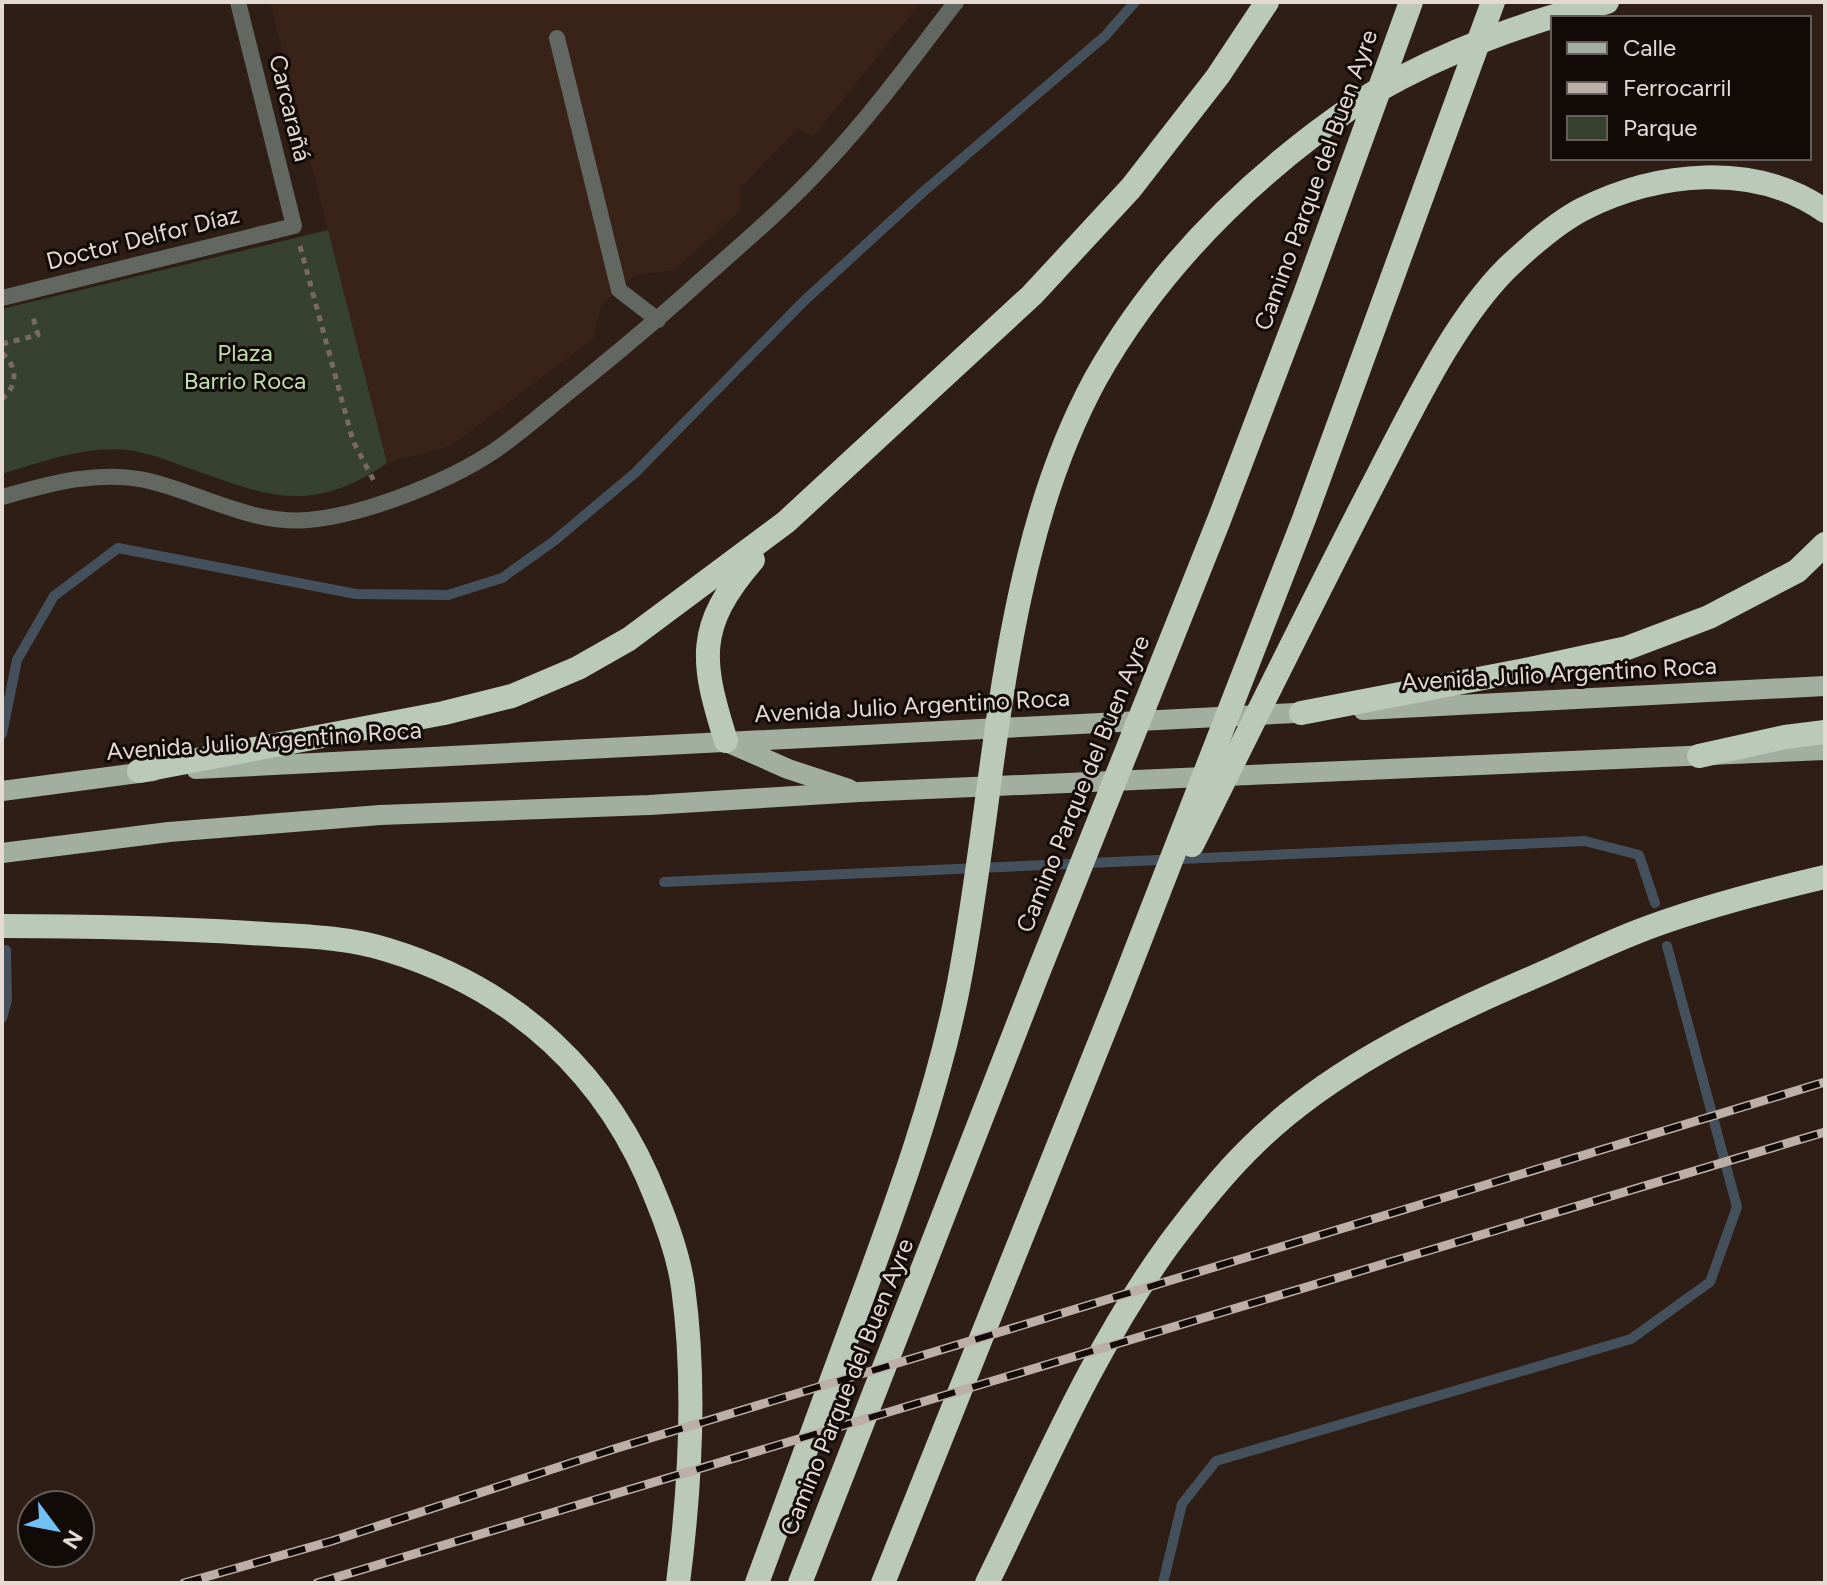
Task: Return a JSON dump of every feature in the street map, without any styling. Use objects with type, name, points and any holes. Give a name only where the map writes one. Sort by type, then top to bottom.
[{"type":"highway","points":[[139,771],[444,713],[512,696],[578,668],[629,639],[786,522],[1032,295],[1131,188],[1218,76],[1267,2]]},
{"type":"highway","name":"Camino Parque del Buen Ayre","points":[[800,1583],[1219,520],[1411,2]]},
{"type":"highway","points":[[883,1583],[1122,987],[1304,519],[1493,2]]},
{"type":"highway","points":[[1556,16],[1607,2]]},
{"type":"highway","points":[[757,1583],[886,1231],[925,1112],[957,994],[1012,632],[1029,556],[1044,503],[1095,380],[1132,320],[1185,253],[1231,204],[1275,165],[1374,92],[1465,49],[1551,18]]},
{"type":"highway","points":[[1122,987],[1419,397],[1467,317],[1505,270],[1539,239],[1582,210],[1626,192],[1671,180],[1710,176],[1747,179],[1789,192],[1825,211]]},
{"type":"highway","points":[[726,741],[706,665],[710,628],[734,583],[786,522]]},
{"type":"highway","points":[[1301,713],[1627,648],[1709,617],[1797,571],[1825,544]]},
{"type":"highway","points":[[1699,756],[1785,737],[1825,732]]},
{"type":"highway","points":[[987,1583],[1088,1378],[1138,1291],[1179,1232],[1248,1150],[1317,1093],[1429,1024],[1636,932],[1766,891],[1825,877]]},
{"type":"highway","points":[[2,926],[159,928],[314,937],[386,949],[454,974],[521,1014],[573,1061],[612,1109],[644,1165],[666,1221],[683,1285],[689,1370],[689,1456],[678,1583]]},
{"type":"main road","name":"Avenida Julio Argentino Roca","points":[[2,791],[139,771],[1825,686]]},
{"type":"main road","points":[[726,741],[788,769],[859,792]]},
{"type":"main road","points":[[2,853],[169,832],[380,815],[1825,750]]},
{"type":"street","name":"Carcarañá","points":[[238,2],[294,226]]},
{"type":"street","points":[[2,497],[79,478],[114,477],[144,480],[258,516],[284,520],[341,515],[385,502],[461,470],[502,446],[658,320],[781,209],[871,113],[956,2]]},
{"type":"street","points":[[557,38],[619,290],[658,320]]},
{"type":"street","name":"Doctor Delfor Díaz","points":[[2,298],[294,226]]},
{"type":"path","points":[[294,226],[353,441],[385,502]]},
{"type":"path","points":[[2,344],[38,335],[27,292]]},
{"type":"path","points":[[2,353],[10,360],[15,377],[9,393],[2,399]]},
{"type":"shaded area","points":[[270,2],[921,2],[814,136],[798,129],[740,188],[740,211],[675,270],[635,275],[601,306],[593,339],[451,446],[387,463]]},
{"type":"green space","name":"Plaza Barrio Roca","points":[[328,230],[387,463],[360,480],[335,490],[288,496],[240,486],[157,457],[127,450],[95,450],[2,474],[2,309]]},
{"type":"waterway","points":[[2,734],[17,660],[54,596],[118,548],[356,594],[448,595],[502,578],[554,541],[635,473],[804,301],[923,192],[1105,36],[1135,2]]},
{"type":"waterway","points":[[664,882],[1585,841],[1639,855],[1655,903]]},
{"type":"waterway","points":[[1163,1583],[1182,1504],[1216,1461],[1631,1339],[1710,1282],[1737,1207],[1667,946]]},
{"type":"waterway","points":[[2,1018],[7,1000],[6,950]]},
{"type":"railway","points":[[184,1583],[332,1541],[614,1449],[1825,1082]]},
{"type":"railway","points":[[317,1583],[1825,1132]]}]
